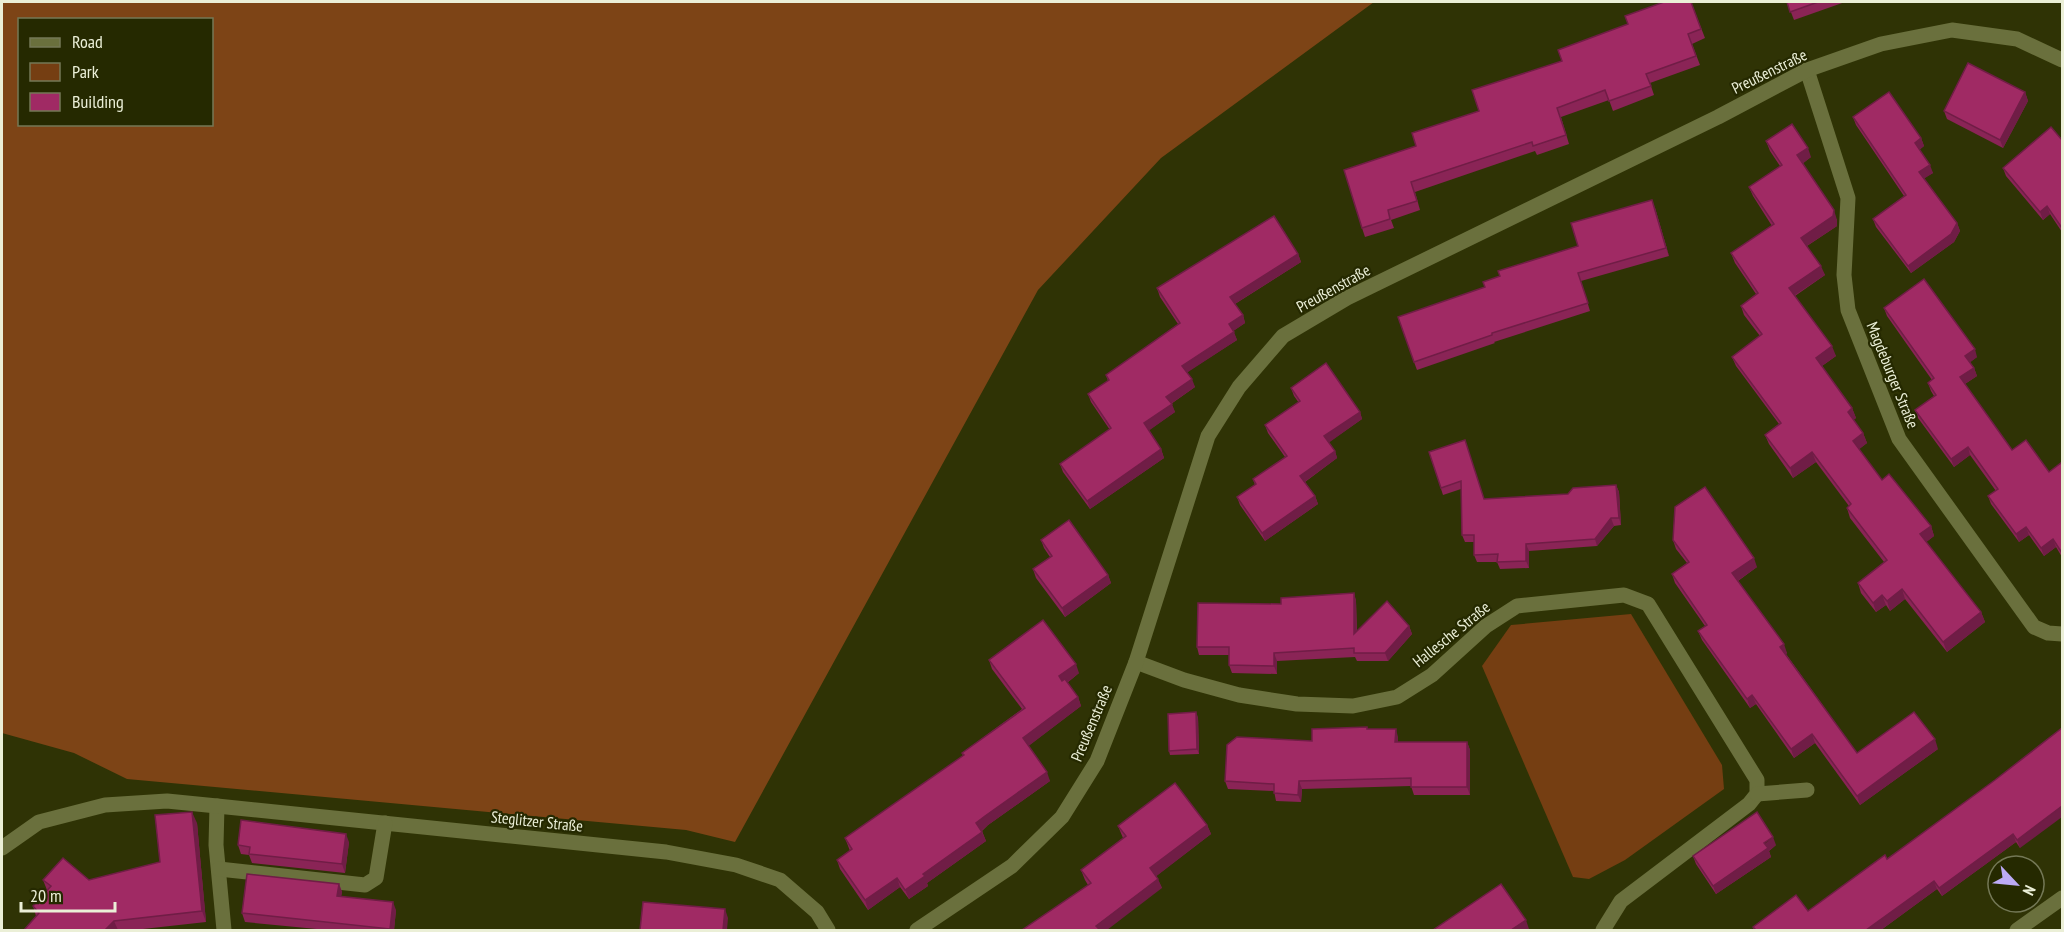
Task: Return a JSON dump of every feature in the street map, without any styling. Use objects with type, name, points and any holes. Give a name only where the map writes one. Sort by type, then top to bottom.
[{"type":"street","name":"Preußenstraße","points":[[917,930],[1012,866],[1062,817],[1097,761],[1136,662],[1208,436],[1239,387],[1283,336],[1347,298],[1718,117],[1807,70],[1881,44],[1952,30],[2017,39],[2062,60]]},
{"type":"street","name":"Magdeburger Straße","points":[[1807,70],[1848,198],[1844,275],[1848,310],[1899,439],[2034,627],[2048,633],[2062,634]]},
{"type":"street","name":"Hallesche Straße","points":[[1136,662],[1184,680],[1239,695],[1297,704],[1353,706],[1397,698],[1432,675],[1486,626],[1517,606],[1624,595],[1648,604],[1757,780],[1757,794]]},
{"type":"street","points":[[1603,930],[1621,901],[1749,804],[1757,794],[1807,790]]},
{"type":"street","name":"Steglitzer Straße","points":[[2,848],[39,822],[105,805],[167,801],[666,852],[736,865],[780,880],[817,912],[828,930]]},
{"type":"street","points":[[217,806],[216,845],[224,930]]},
{"type":"street","points":[[219,869],[365,885],[376,878],[385,823]]},
{"type":"street","points":[[2017,930],[2062,898]]},
{"type":"green space","points":[[1631,614],[1722,765],[1724,789],[1625,860],[1589,879],[1573,877],[1482,666],[1511,625]]},
{"type":"shaded area","points":[[2,2],[1374,2],[1161,158],[1038,290],[735,842],[686,830],[127,779],[74,753],[2,733]]},
{"type":"building","points":[[1664,2],[1691,2],[1701,29],[1688,34],[1696,56],[1646,74],[1651,86],[1609,101],[1605,90],[1557,108],[1566,135],[1533,146],[1532,142],[1411,182],[1417,201],[1388,210],[1390,219],[1362,228],[1344,170],[1416,146],[1412,133],[1479,111],[1472,90],[1562,61],[1558,50],[1628,24],[1625,16]]},
{"type":"building","points":[[1787,2],[1818,2],[1790,12]]},
{"type":"building","points":[[1968,63],[2025,92],[2000,140],[1944,111]]},
{"type":"building","points":[[1889,92],[1921,138],[1915,143],[1930,165],[1919,172],[1957,223],[1951,234],[1908,266],[1873,219],[1906,195],[1853,117]]},
{"type":"building","points":[[1792,124],[1808,148],[1797,155],[1834,210],[1833,216],[1801,238],[1821,266],[1789,288],[1832,346],[1816,358],[1852,408],[1848,412],[1863,433],[1853,441],[1882,480],[1889,474],[1931,526],[1920,534],[1981,612],[1943,642],[1902,589],[1887,601],[1882,595],[1873,603],[1858,583],[1887,560],[1847,508],[1851,504],[1812,452],[1790,468],[1765,435],[1781,423],[1732,357],[1762,334],[1741,306],[1758,293],[1731,253],[1774,224],[1749,187],[1782,165],[1766,141]]},
{"type":"building","points":[[2051,127],[2062,140],[2062,228],[2047,206],[2040,212],[2003,168]]},
{"type":"building","points":[[1652,200],[1666,248],[1578,273],[1588,303],[1492,333],[1492,335],[1414,362],[1398,317],[1485,287],[1483,282],[1500,276],[1498,271],[1578,246],[1571,223]]},
{"type":"building","points":[[1274,216],[1298,254],[1230,297],[1243,315],[1229,324],[1234,332],[1182,366],[1192,379],[1166,397],[1172,404],[1144,423],[1161,449],[1087,501],[1060,464],[1111,428],[1088,394],[1109,380],[1106,375],[1180,323],[1157,288]]},
{"type":"building","points":[[1924,279],[1975,349],[1965,356],[1974,368],[1960,377],[2012,450],[2026,440],[2049,472],[2061,463],[2062,553],[2053,539],[2041,548],[2026,527],[2016,534],[1988,496],[1998,489],[1968,447],[1951,459],[1915,410],[1936,395],[1928,383],[1934,378],[1884,308]]},
{"type":"building","points":[[1326,363],[1360,412],[1324,436],[1335,451],[1300,476],[1315,496],[1262,533],[1237,497],[1256,484],[1253,479],[1287,456],[1265,425],[1300,401],[1291,388]]},
{"type":"building","points":[[1465,440],[1484,499],[1568,494],[1573,488],[1616,485],[1619,518],[1611,518],[1595,539],[1526,544],[1526,561],[1497,562],[1498,554],[1474,555],[1474,535],[1462,535],[1461,481],[1441,488],[1429,452]]},
{"type":"building","points":[[1705,487],[1754,558],[1732,573],[1784,644],[1780,647],[1857,753],[1914,712],[1935,739],[1857,796],[1812,734],[1791,749],[1752,695],[1747,699],[1698,631],[1707,625],[1672,574],[1689,562],[1673,540],[1675,507]]},
{"type":"building","points":[[1069,520],[1108,575],[1062,608],[1033,569],[1052,556],[1041,540]]},
{"type":"building","points":[[1354,593],[1354,634],[1387,601],[1409,626],[1385,653],[1354,653],[1354,648],[1274,653],[1274,666],[1229,665],[1229,647],[1197,647],[1198,603],[1281,604],[1281,598]]},
{"type":"building","points":[[1043,620],[1076,664],[1059,676],[1062,681],[1065,679],[1078,697],[1023,738],[1047,772],[976,823],[982,832],[923,874],[925,876],[905,890],[897,878],[865,900],[837,860],[852,849],[845,838],[964,755],[962,753],[1025,708],[989,660]]},
{"type":"building","points":[[1196,712],[1197,749],[1169,751],[1168,714]]},
{"type":"building","points":[[1367,727],[1367,729],[1396,729],[1395,742],[1467,742],[1467,787],[1411,787],[1411,778],[1299,781],[1298,795],[1274,793],[1274,784],[1225,781],[1227,745],[1237,737],[1312,741],[1312,729]]},
{"type":"building","points":[[2062,728],[2062,806],[2017,840],[2013,834],[1939,888],[1934,881],[1866,930],[1756,930],[1753,927],[1796,895],[1808,911],[1885,855],[1887,859]]},
{"type":"building","points":[[1175,783],[1207,825],[1150,868],[1158,879],[1096,926],[1100,930],[1022,930],[1091,883],[1081,870],[1126,836],[1118,826]]},
{"type":"building","points":[[192,812],[202,911],[114,921],[105,930],[24,930],[39,913],[33,906],[51,886],[43,880],[63,858],[89,880],[160,862],[155,815]]},
{"type":"building","points":[[1757,812],[1773,837],[1764,843],[1768,848],[1713,886],[1693,856]]},
{"type":"building","points":[[241,820],[346,834],[342,864],[249,854],[250,847],[238,845]]},
{"type":"building","points":[[247,874],[339,884],[337,896],[393,902],[390,929],[242,913]]},
{"type":"building","points":[[1501,884],[1526,920],[1511,930],[1433,930]]},
{"type":"building","points":[[643,902],[725,909],[723,930],[640,930]]}]
